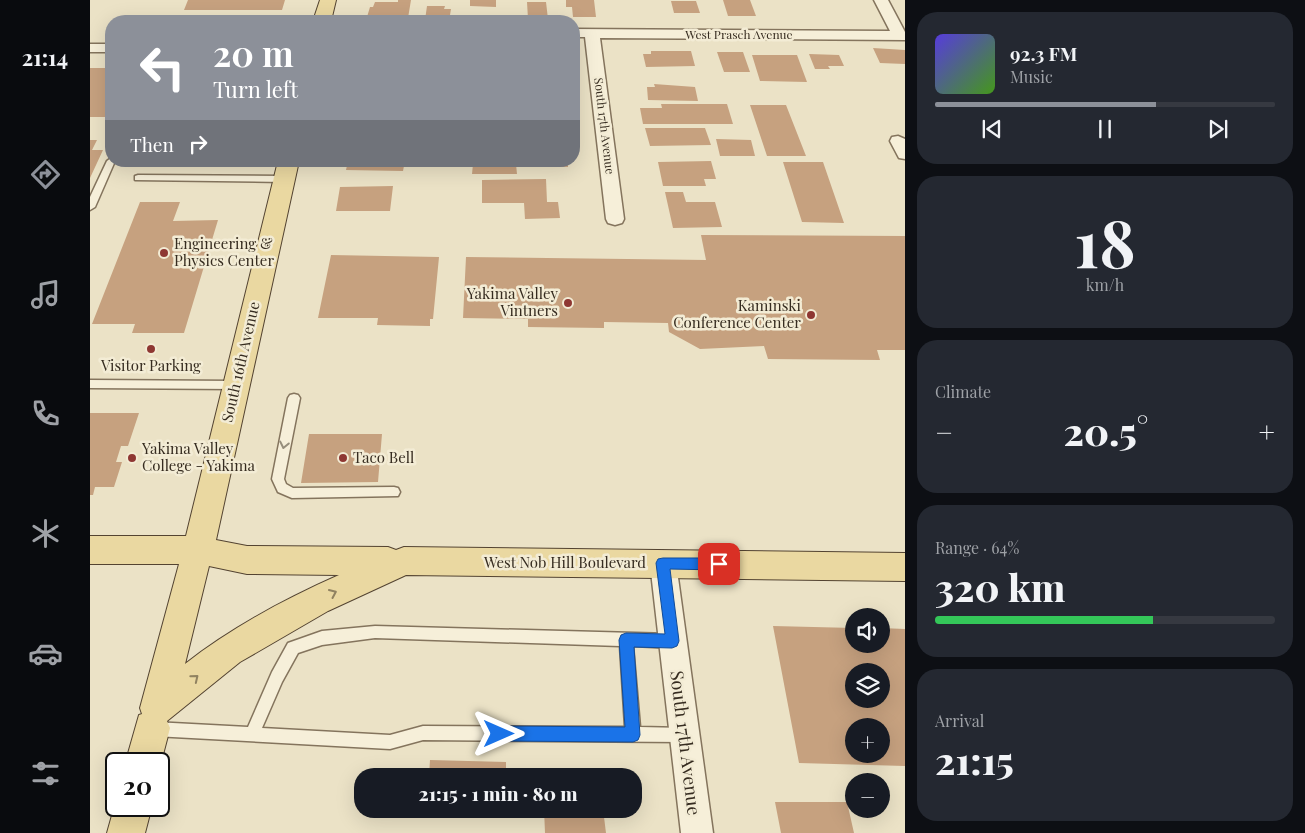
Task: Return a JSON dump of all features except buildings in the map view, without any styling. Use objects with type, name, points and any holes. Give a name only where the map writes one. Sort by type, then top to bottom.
[{"type":"main road","points":[[324,15],[328,0]]},
{"type":"main road","name":"South 16th Avenue","points":[[146,752],[198,550],[287,170]]},
{"type":"main road","name":"West Nob Hill Boulevard","points":[[90,550],[198,550],[247,560],[905,566]]},
{"type":"main road","points":[[155,718],[228,652],[317,600],[396,561]]},
{"type":"main road","points":[[126,833],[130,817]]},
{"type":"street","points":[[881,0],[902,36]]},
{"type":"street","name":"West Prasch Avenue","points":[[580,33],[902,36]]},
{"type":"street","name":"South 17th Avenue","points":[[592,33],[615,219]]},
{"type":"street","points":[[90,48],[105,48]]},
{"type":"street","name":"South 17th Avenue","points":[[663,563],[697,833]]},
{"type":"lane","points":[[90,207],[108,167]]},
{"type":"lane","points":[[138,178],[287,170]]},
{"type":"lane","points":[[90,384],[236,385]]},
{"type":"lane","points":[[294,398],[278,479],[282,488],[292,493],[394,492]]},
{"type":"lane","points":[[252,734],[277,678],[293,648],[322,638],[375,632],[672,641]]},
{"type":"lane","points":[[626,640],[633,735]]},
{"type":"lane","points":[[155,718],[252,734],[390,742],[423,733],[685,735]]},
{"type":"place","name":"Engineering & Physics Center","points":[[164,253]]},
{"type":"place","name":"Yakima Valley Vintners","points":[[568,303]]},
{"type":"place","name":"Kaminski Conference Center","points":[[811,315]]},
{"type":"place","name":"Visitor Parking","points":[[151,349]]},
{"type":"place","name":"Yakima Valley College - Yakima","points":[[132,458]]},
{"type":"place","name":"Taco Bell","points":[[343,458]]},
{"type":"route","points":[[499,734],[633,735],[626,640],[672,641],[663,563],[719,564]]}]
